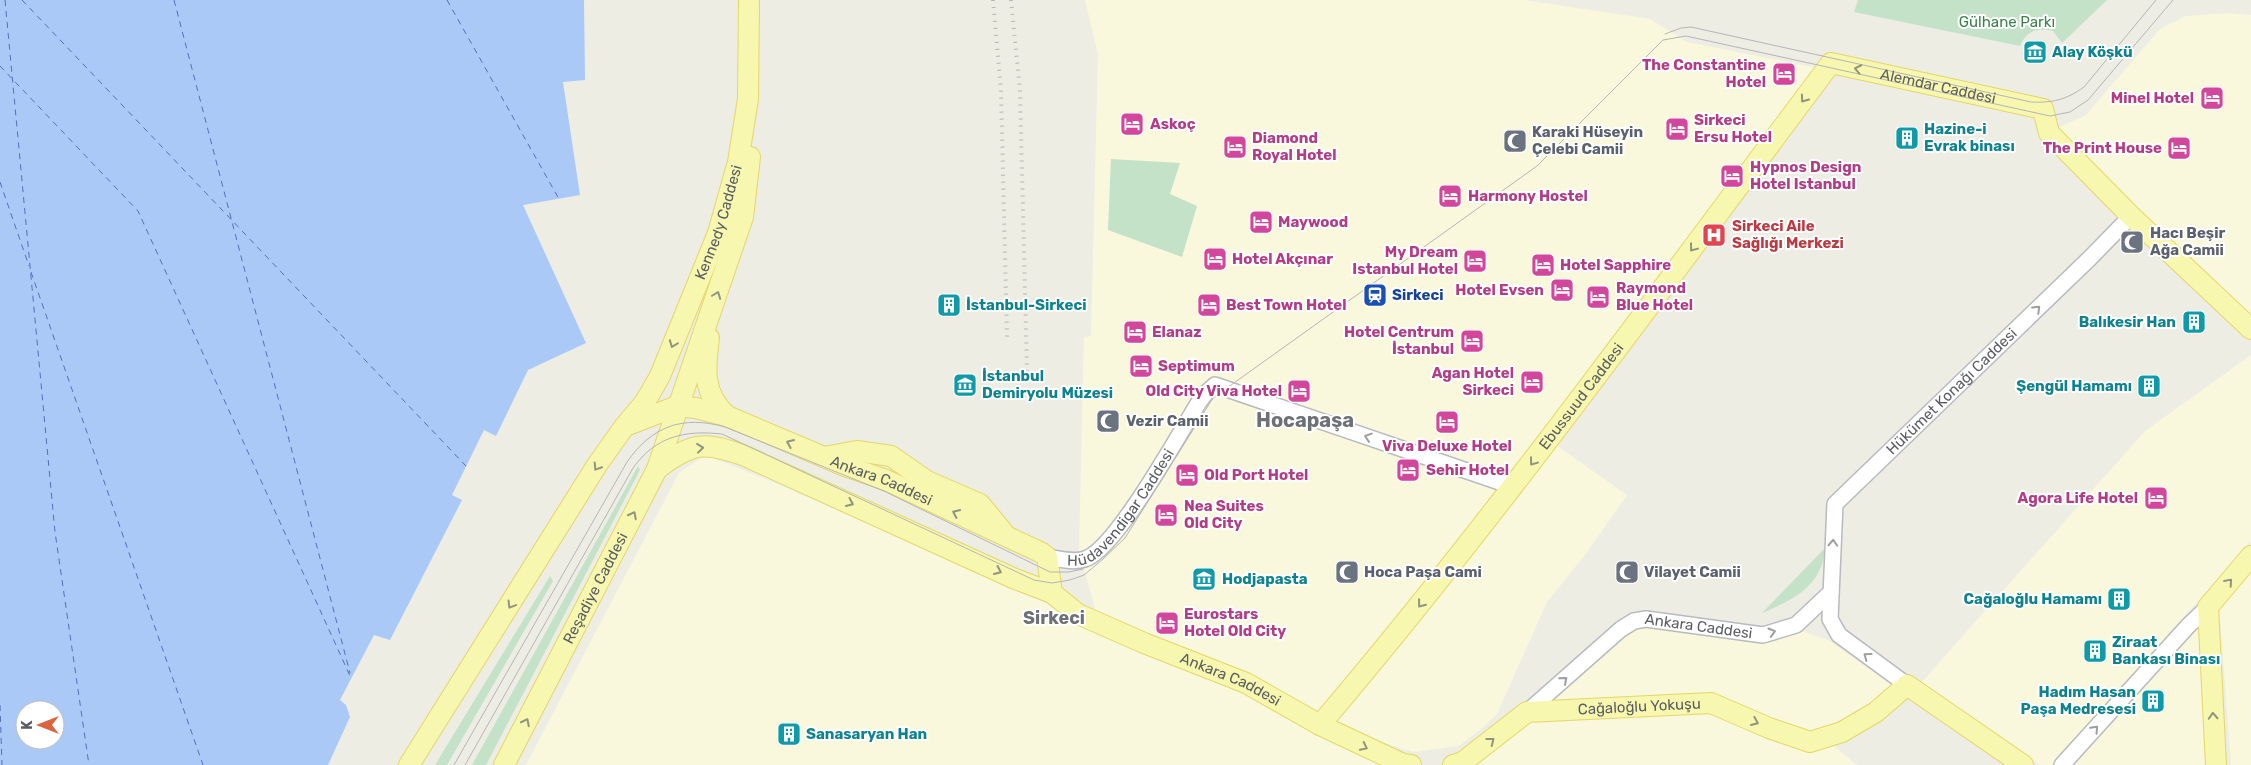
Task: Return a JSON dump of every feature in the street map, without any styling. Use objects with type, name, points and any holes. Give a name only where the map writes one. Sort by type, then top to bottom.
[{"type":"main road","name":"Kennedy Caddesi","points":[[624,427],[645,402],[660,376],[718,233],[738,162],[748,99],[748,0]]},
{"type":"main road","name":"Kennedy Caddesi","points":[[677,406],[728,266],[743,217],[761,75],[762,0]]},
{"type":"main road","name":"Ebussuud Caddesi","points":[[1320,725],[1396,635],[1514,487],[1826,69],[1831,63],[1835,64]]},
{"type":"main road","name":"Alemdar Caddesi","points":[[1835,64],[2043,108],[2049,132],[2131,216]]},
{"type":"main road","points":[[748,99],[761,75]]},
{"type":"main road","points":[[2131,216],[2251,329]]},
{"type":"main road","points":[[708,318],[710,334],[706,363],[708,390],[713,401],[727,416]]},
{"type":"main road","points":[[409,765],[437,723],[459,684],[506,614],[597,465],[624,427],[677,406]]},
{"type":"main road","name":"Ankara Caddesi","points":[[677,406],[696,408],[727,416],[823,457],[886,480],[1047,557]]},
{"type":"main road","name":"Reşadiye Caddesi","points":[[504,765],[657,468],[677,406]]},
{"type":"main road","name":"Ankara Caddesi","points":[[657,468],[678,452],[694,448],[718,446],[745,456],[1013,578],[1052,593],[1078,614],[1144,643],[1246,683],[1320,725],[1372,750],[1410,765]]},
{"type":"main road","points":[[2216,765],[2208,607],[2251,556]]},
{"type":"main road","points":[[1047,557],[1052,593]]},
{"type":"main road","points":[[1907,685],[2023,765]]},
{"type":"main road","name":"Cağaloğlu Yokuşu","points":[[1527,712],[1710,703],[1769,728],[1810,742],[1842,732],[1876,712],[1907,685]]},
{"type":"main road","name":"Ankara Caddesi","points":[[1453,765],[1463,762],[1527,712]]},
{"type":"main road","points":[[420,765],[437,723]]},
{"type":"street","name":"Hükümet Konağı Caddesi","points":[[1831,592],[1835,504],[2090,258],[2131,216]]},
{"type":"street","name":"Hüdavendigar Caddesi","points":[[1047,557],[1072,561],[1087,559],[1098,552],[1118,530],[1202,398],[1215,385],[1514,487]]},
{"type":"street","points":[[1831,592],[1830,619],[1839,636],[1907,685]]},
{"type":"street","name":"Ankara Caddesi","points":[[1527,712],[1620,629],[1634,621],[1646,620],[1763,635],[1796,625],[1831,592]]},
{"type":"street","points":[[2062,765],[2188,626],[2208,607]]},
{"type":"shaded area","points":[[1085,0],[1524,0],[1650,19],[1687,42],[1823,69],[1546,437],[1318,719],[1096,612],[1079,551],[1084,337],[1091,336],[1098,54]]},
{"type":"shaded area","points":[[2229,13],[2251,15],[2251,322],[2056,129],[2086,115],[2160,29],[2186,16]]},
{"type":"shaded area","points":[[2251,355],[2251,541],[2053,765],[2040,765],[1921,683],[2145,431]]},
{"type":"shaded area","points":[[1553,443],[1627,495],[1585,555],[1547,602],[1497,714],[1459,746],[1412,752],[1330,725]]},
{"type":"shaded area","points":[[705,455],[775,483],[1032,595],[1073,619],[1237,689],[1388,765],[526,765],[679,473]]},
{"type":"shaded area","points":[[2251,568],[2251,765],[2231,765],[2219,605]]},
{"type":"shaded area","points":[[1648,623],[1796,629],[1828,640],[1896,688],[1861,716],[1811,738],[1711,699],[1538,707],[1628,629]]},
{"type":"shaded area","points":[[2191,628],[2204,632],[2212,765],[2073,765]]},
{"type":"shaded area","points":[[1711,709],[1810,750],[1833,745],[1857,765],[1470,765],[1530,718]]},
{"type":"green space","name":"Gülhane Parkı","points":[[1858,0],[2107,0],[2062,43],[2053,31],[2037,30],[2029,33],[2020,46],[1854,12]]},
{"type":"green space","points":[[1111,159],[1180,163],[1170,194],[1197,206],[1182,257],[1108,230]]},
{"type":"green space","points":[[638,466],[640,470],[486,765],[472,765]]},
{"type":"green space","points":[[1826,547],[1820,568],[1809,586],[1795,597],[1762,613]]},
{"type":"green space","points":[[550,576],[553,581],[447,765],[435,765]]},
{"type":"water","points":[[0,0],[584,0],[585,80],[563,82],[580,195],[523,205],[586,343],[528,370],[496,436],[484,430],[452,495],[462,500],[390,640],[374,635],[340,700],[346,705],[350,717],[328,765],[0,765]]},
{"type":"ferry route","points":[[5,0],[55,532],[89,765]]},
{"type":"ferry route","points":[[22,0],[466,466]]},
{"type":"ferry route","points":[[174,0],[350,673]]},
{"type":"ferry route","points":[[447,0],[559,199]]},
{"type":"ferry route","points":[[0,66],[138,211],[351,678]]},
{"type":"ferry route","points":[[0,182],[29,266]]},
{"type":"ferry route","points":[[31,272],[203,765]]},
{"type":"ferry route","points":[[0,705],[2,765]]},
{"type":"tram line","points":[[1665,34],[1681,28],[1691,27],[2031,102],[2046,102],[2065,98],[2084,87],[2156,0]]},
{"type":"tram line","points":[[465,765],[633,468],[642,457],[662,442],[696,433],[722,434],[1034,580],[1052,583],[1070,580],[1084,575],[1125,538],[1213,398],[1537,166],[1663,40],[1686,36],[2050,116],[2070,112],[2088,100],[2173,0]]},
{"type":"tram line","points":[[454,765],[627,462],[647,440],[670,426],[695,422],[725,427],[886,492],[1050,572],[1069,572],[1083,569]]},
{"type":"railway","points":[[993,0],[1001,90],[1007,337]]},
{"type":"railway","points":[[1011,0],[1020,90],[1027,372]]},
{"type":"place","name":"Alay Köşkü","points":[[2035,52]]},
{"type":"place","name":"The Constantine Hotel","points":[[1784,74]]},
{"type":"place","name":"Minel Hotel","points":[[2212,98]]},
{"type":"place","name":"Askoç","points":[[1132,124]]},
{"type":"place","name":"Sirkeci Ersu Hotel","points":[[1677,129]]},
{"type":"place","name":"Hazine-i Evrak binası","points":[[1907,138]]},
{"type":"place","name":"Karaki Hüseyin Çelebi Camii","points":[[1515,141]]},
{"type":"place","name":"Diamond Royal Hotel","points":[[1235,147]]},
{"type":"place","name":"The Print House","points":[[2179,148]]},
{"type":"place","name":"Hypnos Design Hotel Istanbul","points":[[1732,176]]},
{"type":"place","name":"Harmony Hostel","points":[[1450,196]]},
{"type":"place","name":"Maywood","points":[[1261,222]]},
{"type":"place","name":"Sirkeci Aile Sağlığı Merkezi","points":[[1714,235]]},
{"type":"place","name":"Hacı Beşir Ağa Camii","points":[[2132,242]]},
{"type":"place","name":"Hotel Akçınar","points":[[1215,259]]},
{"type":"place","name":"My Dream Istanbul Hotel","points":[[1475,261]]},
{"type":"place","name":"Hotel Sapphire","points":[[1543,265]]},
{"type":"place","name":"Hotel Evsen","points":[[1562,290]]},
{"type":"place","name":"Sirkeci","points":[[1375,295]]},
{"type":"place","name":"Raymond Blue Hotel","points":[[1598,297]]},
{"type":"place","name":"İstanbul-Sirkeci","points":[[949,305]]},
{"type":"place","name":"Best Town Hotel","points":[[1209,305]]},
{"type":"place","name":"Balıkesir Han","points":[[2194,322]]},
{"type":"place","name":"Elanaz","points":[[1135,332]]},
{"type":"place","name":"Hotel Centrum İstanbul","points":[[1472,341]]},
{"type":"place","name":"Septimum","points":[[1141,366]]},
{"type":"place","name":"Agan Hotel Sirkeci","points":[[1532,382]]},
{"type":"place","name":"İstanbul Demiryolu Müzesi","points":[[965,385]]},
{"type":"place","name":"Şengül Hamamı","points":[[2149,386]]},
{"type":"place","name":"Old City Viva Hotel","points":[[1299,391]]},
{"type":"place","name":"Vezir Camii","points":[[1108,421]]},
{"type":"place","name":"Viva Deluxe Hotel","points":[[1447,422]]},
{"type":"place","name":"Sehir Hotel","points":[[1408,470]]},
{"type":"place","name":"Old Port Hotel","points":[[1187,475]]},
{"type":"place","name":"Agora Life Hotel","points":[[2156,498]]},
{"type":"place","name":"Nea Suites Old City","points":[[1166,515]]},
{"type":"place","name":"Hoca Paşa Cami","points":[[1347,572]]},
{"type":"place","name":"Vilayet Camii","points":[[1627,572]]},
{"type":"place","name":"Hodjapasta","points":[[1204,579]]},
{"type":"place","name":"Cağaloğlu Hamamı","points":[[2119,599]]},
{"type":"place","name":"Eurostars Hotel Old City","points":[[1167,623]]},
{"type":"place","name":"Ziraat Bankası Binası","points":[[2095,651]]},
{"type":"place","name":"Hadım Hasan Paşa Medresesi","points":[[2153,701]]},
{"type":"place","name":"Sanasaryan Han","points":[[789,734]]},
{"type":"district","name":"Hocapaşa","points":[[1305,420]]},
{"type":"district","name":"Sirkeci","points":[[1054,618]]}]
